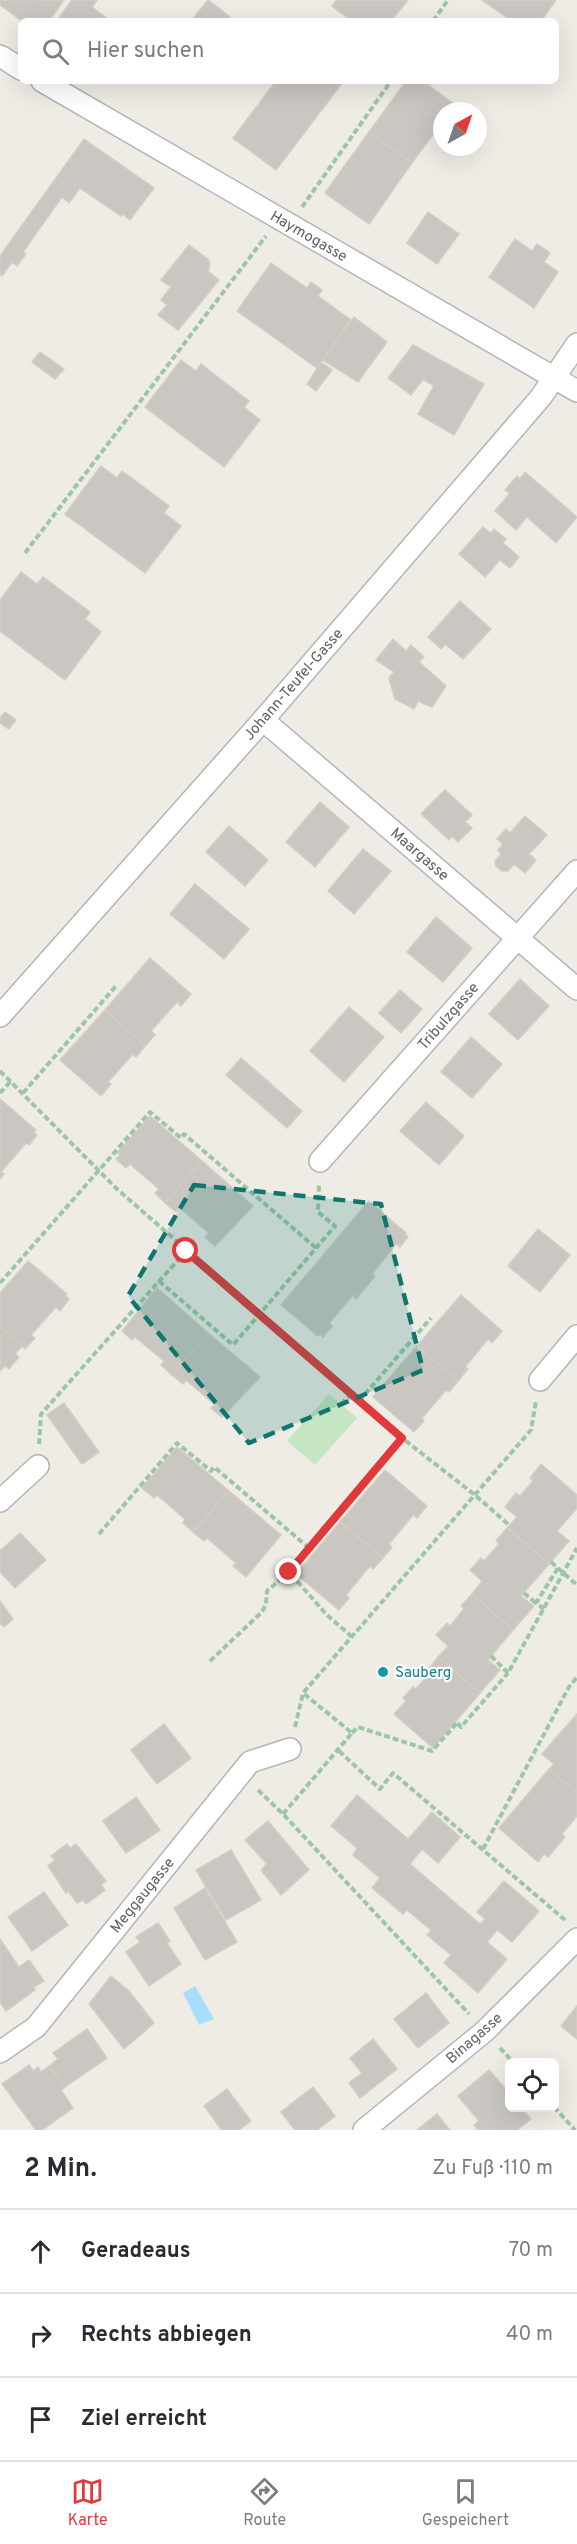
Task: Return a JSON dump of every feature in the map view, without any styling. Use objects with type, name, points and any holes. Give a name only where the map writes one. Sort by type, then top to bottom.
[{"type":"street","points":[[0,57],[18,67]]},
{"type":"street","name":"Haymogasse","points":[[47,84],[577,391]]},
{"type":"street","name":"Johann-Teufel-Gasse","points":[[0,1016],[263,720],[534,406],[577,344]]},
{"type":"street","name":"Maargasse","points":[[263,720],[577,989]]},
{"type":"street","name":"Tribulzgasse","points":[[320,1161],[577,871]]},
{"type":"street","points":[[540,1380],[577,1336]]},
{"type":"street","points":[[0,1501],[38,1466]]},
{"type":"street","name":"Meggaugasse","points":[[0,2052],[36,2027],[250,1762],[290,1749]]},
{"type":"street","name":"Binagasse","points":[[364,2130],[484,2031],[573,1931]]},
{"type":"path","points":[[435,18],[448,0]]},
{"type":"path","points":[[26,553],[285,222],[389,84]]},
{"type":"path","points":[[23,1093],[116,986]]},
{"type":"path","points":[[0,1071],[98,1170],[186,1251],[402,1438],[475,1495],[509,1525]]},
{"type":"path","points":[[0,1093],[11,1081]]},
{"type":"path","points":[[0,1283],[150,1112],[181,1138],[184,1134],[316,1248]]},
{"type":"path","points":[[159,1281],[234,1344],[335,1226],[318,1212],[320,1161]]},
{"type":"path","points":[[38,1466],[41,1414],[186,1251]]},
{"type":"path","points":[[359,1401],[431,1318]]},
{"type":"path","points":[[290,1749],[303,1693],[531,1430],[540,1380]]},
{"type":"path","points":[[341,1404],[351,1394]]},
{"type":"path","points":[[210,1661],[262,1612],[266,1604],[267,1591],[289,1572],[402,1438]]},
{"type":"path","points":[[99,1534],[177,1443],[211,1471],[214,1467],[309,1548]]},
{"type":"path","points":[[283,1814],[358,1727],[432,1751],[456,1723],[461,1727],[507,1673],[577,1548]]},
{"type":"path","points":[[551,1562],[577,1585]]},
{"type":"path","points":[[537,1603],[558,1568]]},
{"type":"path","points":[[289,1572],[327,1616],[352,1637]]},
{"type":"path","points":[[524,1593],[544,1609]]},
{"type":"path","points":[[491,1656],[507,1673]]},
{"type":"path","points":[[483,1849],[569,1687],[577,1677]]},
{"type":"path","points":[[303,1693],[352,1733]]},
{"type":"path","points":[[339,1751],[380,1789],[393,1773],[483,1849],[573,1931]]},
{"type":"path","points":[[240,1773],[283,1814],[509,2058]]},
{"type":"path","points":[[559,2112],[575,2130]]},
{"type":"highlighted area","points":[[194,1185],[381,1204],[423,1370],[249,1443],[128,1296]]},
{"type":"green space","points":[[329,1394],[357,1418],[315,1465],[287,1441]]},
{"type":"water","points":[[195,1986],[214,2019],[199,2025],[183,1993]]},
{"type":"building","points":[[1,0],[64,0],[51,18],[18,18],[0,5]]},
{"type":"building","points":[[72,0],[97,0],[92,7],[106,18],[59,18]]},
{"type":"building","points":[[208,0],[230,17],[229,18],[193,18]]},
{"type":"building","points":[[337,0],[408,0],[393,18],[348,18],[332,6]]},
{"type":"building","points":[[482,0],[556,0],[543,18],[508,18]]},
{"type":"building","points":[[274,84],[341,84],[276,170],[233,138]]},
{"type":"building","points":[[404,84],[427,84],[451,102],[433,102],[433,134],[412,163],[369,132]]},
{"type":"building","points":[[369,132],[412,163],[369,224],[325,193]]},
{"type":"building","points":[[84,139],[154,188],[130,220],[80,188],[69,203],[62,197],[23,252],[26,254],[17,266],[12,262],[2,276],[0,256]]},
{"type":"building","points":[[428,212],[459,234],[437,264],[407,243]]},
{"type":"building","points":[[515,239],[532,251],[537,244],[550,253],[544,262],[558,272],[534,308],[489,277]]},
{"type":"building","points":[[189,245],[208,259],[210,265],[208,271],[219,280],[178,330],[158,315],[167,305],[161,300],[171,287],[161,280]]},
{"type":"building","points":[[271,263],[307,288],[311,282],[322,290],[318,296],[351,320],[317,368],[237,311]]},
{"type":"building","points":[[354,317],[387,342],[358,382],[323,360]]},
{"type":"building","points":[[413,345],[484,384],[454,435],[418,414],[434,386],[423,379],[411,395],[388,378]]},
{"type":"building","points":[[40,352],[64,369],[55,379],[32,362]]},
{"type":"building","points":[[181,360],[196,371],[201,364],[249,401],[244,407],[260,420],[224,467],[145,407]]},
{"type":"building","points":[[321,362],[332,370],[316,391],[307,384]]},
{"type":"building","points":[[101,466],[117,478],[122,471],[169,506],[164,513],[181,526],[145,573],[65,514]]},
{"type":"building","points":[[525,472],[577,517],[556,543],[527,517],[516,530],[495,511],[510,493],[505,490],[517,476],[520,479]]},
{"type":"building","points":[[483,527],[491,533],[494,529],[506,539],[503,543],[519,557],[510,568],[500,560],[485,577],[459,554]]},
{"type":"building","points":[[21,572],[37,584],[43,577],[90,612],[85,619],[101,632],[65,680],[0,631],[0,600]]},
{"type":"building","points":[[460,601],[491,629],[463,659],[445,644],[441,649],[428,637]]},
{"type":"building","points":[[393,639],[406,651],[411,645],[424,657],[419,662],[446,686],[432,707],[418,701],[414,709],[395,699],[389,678],[394,672],[376,660]]},
{"type":"building","points":[[5,712],[16,720],[9,729],[0,723],[0,718]]},
{"type":"building","points":[[445,790],[472,815],[465,822],[472,828],[458,842],[452,836],[449,840],[421,814]]},
{"type":"building","points":[[320,802],[349,827],[315,867],[286,842]]},
{"type":"building","points":[[525,816],[547,835],[529,854],[536,860],[525,873],[514,864],[508,871],[502,871],[496,866],[495,861],[501,854],[498,850],[503,844],[497,839],[506,829],[510,833]]},
{"type":"building","points":[[229,826],[268,860],[245,886],[206,852]]},
{"type":"building","points":[[363,849],[391,871],[354,914],[328,891]]},
{"type":"building","points":[[195,884],[249,929],[224,959],[170,914]]},
{"type":"building","points":[[436,917],[472,948],[443,982],[407,952]]},
{"type":"building","points":[[150,958],[191,994],[181,1006],[177,1002],[151,1031],[155,1035],[145,1046],[105,1010]]},
{"type":"building","points":[[520,979],[549,1006],[518,1040],[489,1014]]},
{"type":"building","points":[[400,990],[422,1009],[401,1033],[379,1013]]},
{"type":"building","points":[[349,1007],[384,1037],[344,1082],[310,1051]]},
{"type":"building","points":[[105,1010],[145,1046],[136,1057],[133,1054],[108,1082],[111,1084],[101,1096],[60,1060]]},
{"type":"building","points":[[471,1037],[502,1064],[472,1098],[441,1072]]},
{"type":"building","points":[[241,1058],[302,1111],[287,1128],[226,1075]]},
{"type":"building","points":[[0,1099],[36,1130],[34,1132],[37,1135],[29,1145],[26,1143],[1,1172],[4,1174],[0,1179]]},
{"type":"building","points":[[426,1102],[464,1136],[439,1165],[400,1131]]},
{"type":"building","points":[[150,1116],[202,1161],[165,1203],[155,1193],[159,1189],[130,1164],[126,1168],[116,1159],[120,1155],[117,1153]]},
{"type":"building","points":[[202,1161],[253,1206],[215,1246],[205,1237],[209,1233],[180,1208],[176,1212],[165,1203]]},
{"type":"building","points":[[369,1201],[408,1237],[400,1247],[396,1244],[372,1274],[375,1276],[365,1288],[325,1253]]},
{"type":"building","points":[[538,1229],[570,1255],[540,1292],[508,1266]]},
{"type":"building","points":[[325,1253],[365,1288],[356,1299],[353,1295],[329,1323],[332,1326],[323,1337],[320,1334],[318,1336],[281,1305]]},
{"type":"building","points":[[28,1261],[67,1294],[65,1296],[69,1299],[60,1311],[56,1307],[31,1335],[35,1338],[25,1349],[0,1327],[0,1293]]},
{"type":"building","points":[[157,1288],[208,1333],[172,1375],[161,1365],[164,1361],[135,1337],[132,1340],[122,1331]]},
{"type":"building","points":[[461,1295],[502,1331],[492,1343],[488,1339],[465,1367],[468,1369],[458,1381],[417,1346]]},
{"type":"building","points":[[0,1327],[22,1346],[15,1354],[19,1357],[9,1369],[5,1366],[0,1371]]},
{"type":"building","points":[[208,1333],[260,1377],[222,1417],[211,1408],[215,1405],[186,1380],[183,1384],[172,1375]]},
{"type":"building","points":[[417,1346],[458,1381],[449,1392],[446,1390],[422,1418],[424,1421],[414,1432],[373,1397]]},
{"type":"building","points":[[64,1403],[99,1452],[82,1464],[47,1415]]},
{"type":"building","points":[[177,1447],[229,1491],[193,1532],[183,1523],[185,1519],[157,1495],[154,1498],[142,1488]]},
{"type":"building","points":[[541,1464],[577,1495],[577,1508],[557,1531],[569,1541],[549,1564],[507,1528],[517,1517],[505,1507],[516,1493],[520,1496],[533,1481],[530,1478]]},
{"type":"building","points":[[385,1470],[427,1506],[417,1518],[413,1515],[389,1544],[392,1547],[383,1558],[340,1522]]},
{"type":"building","points":[[229,1491],[281,1535],[246,1577],[233,1566],[236,1563],[207,1538],[204,1541],[193,1532]]},
{"type":"building","points":[[340,1522],[383,1558],[373,1569],[370,1566],[346,1595],[349,1598],[339,1610],[296,1574]]},
{"type":"building","points":[[507,1528],[549,1564],[521,1596],[534,1606],[513,1630],[472,1594],[482,1581],[470,1570],[481,1558],[484,1561],[499,1544],[496,1541]]},
{"type":"building","points":[[20,1533],[46,1560],[15,1588],[0,1572],[0,1551]]},
{"type":"building","points":[[472,1594],[513,1630],[488,1660],[500,1670],[480,1693],[438,1657],[448,1646],[436,1635],[447,1623],[450,1626],[464,1609],[461,1606]]},
{"type":"building","points":[[0,1601],[13,1619],[4,1627],[0,1623]]},
{"type":"building","points":[[438,1657],[480,1693],[433,1748],[394,1714],[406,1701],[403,1698],[413,1687],[416,1689],[431,1672],[428,1670]]},
{"type":"building","points":[[577,1714],[577,1793],[549,1769],[554,1764],[542,1754]]},
{"type":"building","points":[[164,1724],[191,1758],[157,1784],[131,1750]]},
{"type":"building","points":[[549,1769],[577,1793],[577,1816],[562,1834],[565,1837],[548,1857],[544,1854],[538,1862],[499,1828]]},
{"type":"building","points":[[357,1795],[408,1839],[432,1812],[460,1837],[438,1863],[422,1849],[410,1864],[480,1924],[485,1919],[477,1912],[504,1881],[539,1911],[512,1942],[497,1930],[487,1942],[507,1959],[478,1993],[444,1963],[451,1955],[427,1935],[431,1930],[407,1910],[403,1914],[372,1888],[380,1878],[353,1855],[357,1848],[331,1826]]},
{"type":"building","points":[[136,1797],[160,1830],[126,1853],[103,1821]]},
{"type":"building","points":[[268,1821],[309,1870],[281,1895],[261,1870],[267,1864],[245,1840]]},
{"type":"building","points":[[67,1844],[70,1848],[76,1844],[106,1881],[101,1885],[105,1890],[86,1904],[83,1900],[77,1903],[68,1891],[66,1893],[48,1866],[55,1860],[51,1856]]},
{"type":"building","points":[[231,1850],[261,1900],[226,1920],[196,1870]]},
{"type":"building","points":[[205,1888],[237,1942],[205,1960],[174,1908]]},
{"type":"building","points":[[44,1892],[68,1925],[32,1951],[8,1917]]},
{"type":"building","points":[[158,1923],[170,1941],[167,1943],[181,1964],[149,1986],[126,1952],[140,1942],[136,1937]]},
{"type":"building","points":[[0,1939],[19,1967],[29,1960],[44,1981],[6,2011],[0,2002]]},
{"type":"building","points":[[111,1976],[129,1991],[154,2023],[124,2049],[89,2004]]},
{"type":"building","points":[[426,1993],[449,2023],[418,2048],[394,2019]]},
{"type":"building","points":[[577,2006],[577,2039],[561,2026]]},
{"type":"building","points":[[87,2029],[107,2058],[65,2087],[49,2066],[58,2059],[53,2053]]},
{"type":"building","points":[[373,2039],[397,2069],[360,2098],[349,2083],[362,2073],[350,2058]]},
{"type":"building","points":[[29,2065],[33,2071],[38,2067],[41,2072],[49,2066],[65,2087],[61,2090],[73,2108],[42,2130],[36,2130],[2,2084]]},
{"type":"building","points":[[489,2070],[505,2088],[505,2112],[525,2112],[531,2119],[517,2130],[478,2130],[474,2125],[479,2121],[458,2096]]},
{"type":"building","points":[[313,2087],[335,2116],[317,2130],[295,2130],[281,2112]]},
{"type":"building","points":[[227,2089],[251,2121],[239,2130],[222,2130],[204,2106]]},
{"type":"building","points":[[437,2114],[450,2130],[417,2130]]},
{"type":"place","name":"Sauberg","points":[[383,1672]]},
{"type":"route","points":[[186,1251],[402,1438],[289,1572]]}]
